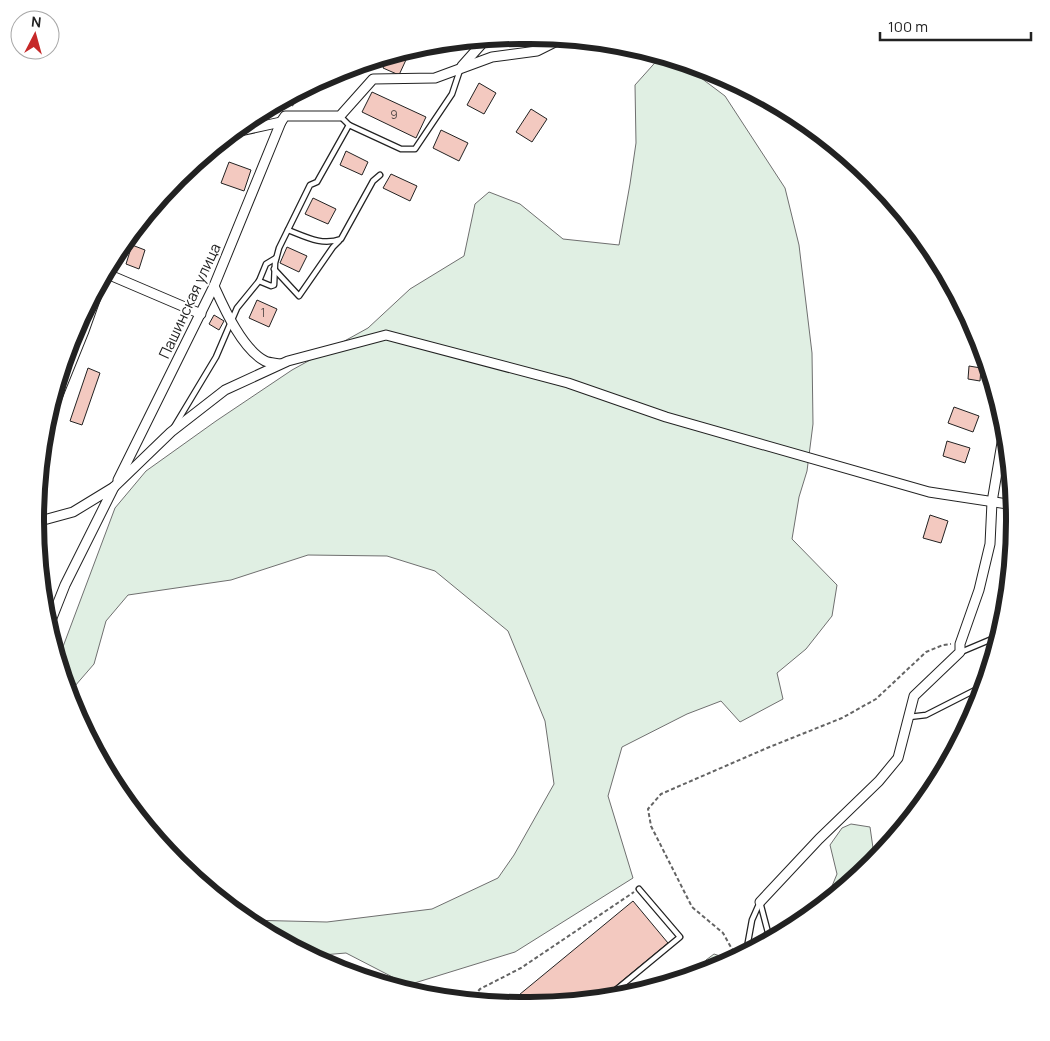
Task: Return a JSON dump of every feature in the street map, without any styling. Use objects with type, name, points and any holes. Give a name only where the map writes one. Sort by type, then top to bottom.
[{"type":"street","points":[[249,129],[283,119],[340,116],[373,80],[435,78],[492,57],[537,51],[550,45]]},
{"type":"street","points":[[460,68],[480,46]]},
{"type":"street","name":"Пашинская улица","points":[[53,615],[65,585],[214,286],[283,119]]},
{"type":"street","points":[[112,276],[201,314]]},
{"type":"street","points":[[214,286],[231,322],[251,350],[265,361],[280,364]]},
{"type":"street","points":[[68,371],[87,324]]},
{"type":"street","points":[[44,520],[74,512],[114,487],[171,432],[225,390],[280,364],[386,335],[568,383],[666,417],[920,490],[1005,504]]},
{"type":"street","points":[[760,902],[898,758],[914,696],[960,648],[979,590],[990,544],[992,502],[1001,452]]},
{"type":"lane","points":[[340,116],[349,125],[401,149],[416,149],[452,94],[460,68]]},
{"type":"lane","points":[[259,281],[271,286],[274,285],[276,258],[288,230],[310,185],[317,182],[349,125]]},
{"type":"lane","points":[[274,270],[299,296],[340,239],[373,181],[380,175]]},
{"type":"lane","points":[[288,230],[311,240],[331,243],[340,239]]},
{"type":"lane","points":[[171,432],[216,357],[237,308],[259,281],[266,264],[276,258]]},
{"type":"lane","points":[[960,648],[991,639]]},
{"type":"lane","points":[[909,717],[926,715],[975,690]]},
{"type":"lane","points":[[617,989],[680,937],[638,889]]},
{"type":"lane","points":[[760,902],[768,933]]},
{"type":"lane","points":[[748,944],[752,920],[760,902]]},
{"type":"path","points":[[283,119],[295,101]]},
{"type":"path","points":[[733,951],[723,933],[692,906],[651,826],[648,809],[661,794],[842,718],[876,699],[926,652],[944,645],[960,648]]},
{"type":"path","points":[[475,995],[480,989],[521,968],[638,889]]},
{"type":"green space","points":[[656,61],[701,76],[701,78],[725,96],[785,188],[799,245],[812,353],[813,424],[807,471],[799,497],[792,539],[837,585],[832,616],[806,649],[777,673],[783,699],[740,722],[721,701],[687,714],[622,747],[608,796],[633,878],[515,952],[411,984],[403,982],[346,953],[325,955],[261,920],[327,922],[432,909],[498,878],[514,855],[554,784],[545,721],[508,631],[435,571],[387,556],[308,555],[231,580],[128,595],[106,621],[94,664],[74,687],[62,650],[115,508],[146,471],[292,370],[368,328],[410,289],[464,256],[475,204],[489,192],[520,204],[563,239],[619,245],[636,143],[635,85]]},
{"type":"green space","points":[[851,824],[870,827],[873,851],[830,891],[837,874],[830,845],[842,828]]},
{"type":"green space","points":[[714,954],[722,957],[706,963],[706,960]]},
{"type":"building","points":[[407,58],[399,75],[383,68],[385,64]]},
{"type":"building","points":[[479,83],[496,93],[484,114],[467,105]]},
{"type":"building","points":[[372,92],[426,117],[416,138],[362,112]]},
{"type":"building","points":[[531,109],[547,119],[532,142],[516,132]]},
{"type":"building","points":[[441,130],[468,143],[459,161],[433,148]]},
{"type":"building","points":[[346,151],[368,162],[362,175],[340,165]]},
{"type":"building","points":[[229,162],[251,170],[244,191],[221,183]]},
{"type":"building","points":[[391,174],[417,186],[410,201],[383,188]]},
{"type":"building","points":[[313,198],[336,209],[328,224],[305,214]]},
{"type":"building","points":[[132,245],[145,250],[139,269],[126,264]]},
{"type":"building","points":[[287,247],[307,256],[299,272],[280,263]]},
{"type":"building","points":[[257,300],[277,309],[269,327],[249,318]]},
{"type":"building","points":[[214,315],[224,321],[219,330],[209,324]]},
{"type":"building","points":[[969,366],[981,368],[980,381],[968,379]]},
{"type":"building","points":[[88,368],[100,373],[82,425],[70,421]]},
{"type":"building","points":[[954,407],[979,416],[973,432],[948,423]]},
{"type":"building","points":[[947,441],[970,448],[965,463],[943,456]]},
{"type":"building","points":[[930,515],[948,521],[941,543],[923,538]]},
{"type":"building","points":[[633,901],[668,943],[611,990],[561,996],[517,997]]}]
